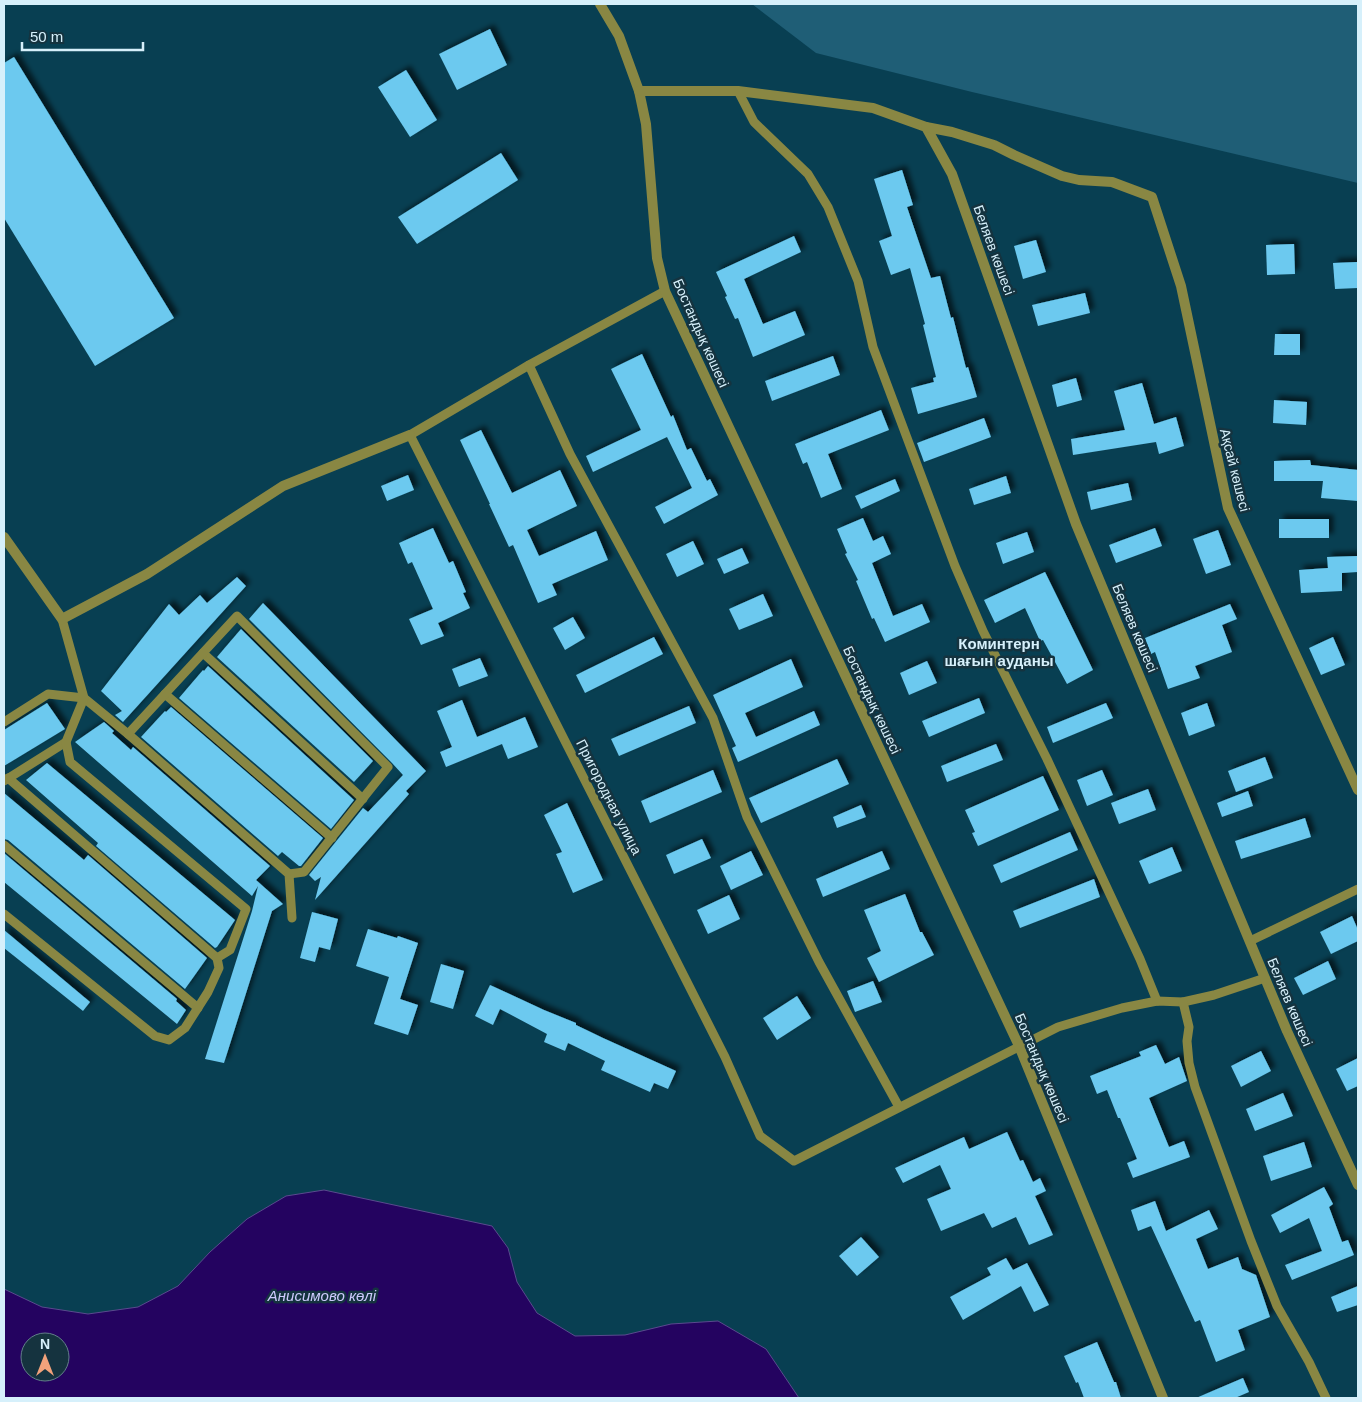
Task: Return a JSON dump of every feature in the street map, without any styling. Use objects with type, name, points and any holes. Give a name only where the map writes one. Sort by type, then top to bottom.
[{"type":"street","name":"Бостандық көшесі","points":[[600,4],[619,36],[640,92],[646,124],[656,258],[665,291],[1020,1046],[1163,1398]]},
{"type":"street","points":[[640,92],[738,91],[873,108],[926,127]]},
{"type":"street","name":"Ақсай көшесі","points":[[926,127],[994,144],[1020,158],[1062,176],[1079,180],[1112,182],[1152,197],[1181,286],[1228,508],[1358,790]]},
{"type":"street","name":"Беляев көшесі","points":[[926,127],[952,174],[1076,524],[1287,1031],[1358,1185]]},
{"type":"street","points":[[4,537],[62,619],[147,574],[284,486],[410,435]]},
{"type":"lane","points":[[738,91],[754,122],[808,174],[828,208],[858,281],[873,347],[955,566],[983,632],[1056,777],[1140,958],[1157,1000]]},
{"type":"lane","points":[[410,435],[530,365],[665,291]]},
{"type":"lane","points":[[530,365],[570,454],[712,718],[747,817],[815,954],[899,1107],[1058,1027],[1157,1000],[1183,1002],[1214,995],[1265,978]]},
{"type":"lane","name":"Пригородная улица","points":[[410,435],[725,1057],[760,1136],[794,1162],[899,1107]]},
{"type":"lane","points":[[128,734],[237,616],[388,767],[304,872],[289,874]]},
{"type":"lane","points":[[62,619],[84,698],[66,742],[70,762],[246,909],[230,950],[216,958]]},
{"type":"lane","points":[[203,653],[363,799]]},
{"type":"lane","points":[[4,722],[48,694],[84,698],[289,874],[292,918]]},
{"type":"lane","points":[[165,694],[332,838]]},
{"type":"lane","points":[[4,914],[155,1036],[169,1040],[185,1028],[208,992],[219,968],[216,958],[6,779],[66,742]]},
{"type":"lane","points":[[4,846],[198,1008]]},
{"type":"lane","points":[[1250,941],[1358,889]]},
{"type":"lane","points":[[1183,1002],[1189,1027],[1187,1041],[1189,1063],[1195,1087],[1250,1241],[1277,1306],[1309,1362],[1326,1398]]},
{"type":"shaded area","points":[[752,4],[1358,4],[1358,183],[972,92],[816,53]]},
{"type":"water","name":"Анисимово көлі","points":[[324,1190],[492,1226],[508,1248],[517,1282],[537,1313],[575,1336],[625,1335],[671,1324],[718,1321],[766,1349],[799,1398],[4,1398],[4,1289],[42,1307],[88,1314],[138,1307],[178,1286],[210,1252],[247,1219],[286,1196]]},
{"type":"building","points":[[490,29],[507,65],[457,90],[439,54]]},
{"type":"building","points":[[14,57],[174,318],[95,366],[4,218],[4,63]]},
{"type":"building","points":[[406,70],[437,120],[410,137],[378,87]]},
{"type":"building","points":[[501,153],[518,180],[417,244],[398,217]]},
{"type":"building","points":[[902,170],[913,205],[907,207],[931,278],[940,276],[966,368],[968,367],[977,397],[918,414],[911,388],[934,382],[933,378],[936,377],[923,325],[925,324],[910,268],[891,275],[879,241],[892,236],[874,179]]},
{"type":"building","points":[[794,236],[801,252],[744,279],[763,324],[795,311],[805,335],[753,357],[738,318],[735,319],[716,272]]},
{"type":"building","points":[[1036,240],[1046,272],[1023,279],[1014,246]]},
{"type":"building","points":[[1294,244],[1295,274],[1267,275],[1266,245]]},
{"type":"building","points":[[1357,262],[1358,288],[1335,289],[1333,263]]},
{"type":"building","points":[[1085,293],[1090,313],[1038,326],[1032,305]]},
{"type":"building","points":[[1275,334],[1300,334],[1300,355],[1274,355]]},
{"type":"building","points":[[642,354],[671,417],[673,415],[687,450],[691,448],[707,481],[710,479],[718,495],[664,524],[655,507],[692,488],[667,437],[593,472],[586,456],[641,430],[611,369]]},
{"type":"building","points":[[833,356],[840,375],[772,401],[765,381]]},
{"type":"building","points":[[1076,378],[1082,400],[1057,407],[1052,385]]},
{"type":"building","points":[[1142,383],[1154,424],[1176,417],[1184,446],[1159,454],[1156,442],[1073,455],[1071,439],[1125,430],[1114,391]]},
{"type":"building","points":[[1274,400],[1307,402],[1306,425],[1273,423]]},
{"type":"building","points":[[881,410],[889,430],[828,454],[842,489],[821,498],[807,462],[803,464],[795,444]]},
{"type":"building","points":[[984,418],[991,437],[924,462],[917,443]]},
{"type":"building","points":[[481,430],[512,493],[560,470],[577,506],[527,530],[539,556],[596,531],[608,560],[552,584],[557,595],[538,603],[513,545],[509,547],[460,440]]},
{"type":"building","points":[[1310,460],[1311,465],[1358,470],[1358,501],[1321,498],[1323,481],[1274,481],[1274,461]]},
{"type":"building","points":[[408,475],[414,490],[387,501],[381,486]]},
{"type":"building","points":[[1006,476],[1011,493],[974,505],[969,489]]},
{"type":"building","points":[[895,479],[900,491],[861,509],[855,496]]},
{"type":"building","points":[[1128,483],[1132,500],[1091,510],[1087,492]]},
{"type":"building","points":[[863,518],[873,541],[883,536],[891,554],[872,563],[893,616],[922,604],[930,622],[885,642],[874,618],[872,619],[856,581],[858,580],[845,554],[847,553],[837,529]]},
{"type":"building","points":[[1279,519],[1329,519],[1329,538],[1279,538]]},
{"type":"building","points":[[433,528],[449,563],[453,561],[466,592],[463,593],[470,608],[438,623],[444,636],[421,645],[409,619],[433,609],[412,562],[408,564],[399,543]]},
{"type":"building","points":[[1155,528],[1162,546],[1116,563],[1109,545]]},
{"type":"building","points":[[1218,530],[1231,565],[1206,574],[1193,539]]},
{"type":"building","points":[[1027,532],[1034,552],[1003,564],[996,543]]},
{"type":"building","points":[[693,541],[704,564],[677,577],[666,554]]},
{"type":"building","points":[[742,548],[749,563],[724,574],[717,559]]},
{"type":"building","points":[[1357,556],[1358,572],[1342,573],[1342,591],[1301,593],[1299,570],[1328,568],[1327,557]]},
{"type":"building","points":[[1045,572],[1093,670],[1067,684],[1043,640],[1040,641],[1025,608],[995,623],[984,600]]},
{"type":"building","points":[[237,577],[246,586],[123,722],[115,715],[122,711],[101,691],[169,604],[179,615],[200,595],[207,603]]},
{"type":"building","points":[[763,594],[773,616],[739,630],[729,609]]},
{"type":"building","points":[[263,603],[426,771],[406,791],[409,794],[315,900],[321,877],[315,881],[309,875],[363,808],[368,812],[403,775],[249,619]]},
{"type":"building","points":[[1230,604],[1237,619],[1222,625],[1232,652],[1195,666],[1200,678],[1168,689],[1155,652],[1151,654],[1145,638]]},
{"type":"building","points":[[573,617],[585,638],[565,650],[553,628]]},
{"type":"building","points":[[241,629],[373,761],[354,782],[217,657]]},
{"type":"building","points":[[654,637],[663,654],[585,693],[576,675]]},
{"type":"building","points":[[1333,637],[1345,665],[1321,675],[1309,648]]},
{"type":"building","points":[[480,658],[488,676],[459,687],[452,669]]},
{"type":"building","points":[[791,659],[803,687],[745,713],[756,737],[814,711],[820,725],[738,762],[732,748],[736,746],[713,695]]},
{"type":"building","points":[[927,661],[937,683],[909,695],[900,673]]},
{"type":"building","points":[[208,666],[354,800],[331,829],[179,698]]},
{"type":"building","points":[[979,698],[985,713],[929,737],[922,721]]},
{"type":"building","points":[[462,700],[477,737],[525,717],[538,747],[508,759],[502,744],[446,767],[440,752],[452,747],[437,711]]},
{"type":"building","points":[[47,703],[65,729],[4,766],[4,730]]},
{"type":"building","points":[[1106,703],[1113,718],[1053,743],[1047,727]]},
{"type":"building","points":[[1207,703],[1215,726],[1189,736],[1181,713]]},
{"type":"building","points":[[689,706],[696,723],[619,756],[611,739]]},
{"type":"building","points":[[171,707],[323,838],[301,866],[282,852],[278,856],[141,737]]},
{"type":"building","points":[[104,722],[114,731],[112,733],[131,750],[133,747],[270,866],[256,880],[283,904],[272,911],[224,1063],[205,1059],[252,911],[258,886],[252,896],[75,742]]},
{"type":"building","points":[[996,744],[1003,760],[947,782],[941,766]]},
{"type":"building","points":[[1265,757],[1273,778],[1236,792],[1228,771]]},
{"type":"building","points":[[837,759],[849,784],[761,823],[749,798]]},
{"type":"building","points":[[47,763],[235,920],[217,947],[215,948],[96,846],[98,843],[26,780]]},
{"type":"building","points":[[713,770],[722,792],[650,823],[641,801]]},
{"type":"building","points":[[1102,770],[1113,795],[1087,806],[1077,780]]},
{"type":"building","points":[[1043,776],[1059,810],[978,846],[972,833],[975,832],[965,810]]},
{"type":"building","points":[[1148,789],[1156,810],[1119,824],[1111,803]]},
{"type":"building","points":[[1248,791],[1253,806],[1222,817],[1217,803]]},
{"type":"building","points":[[4,793],[84,860],[88,855],[207,958],[185,989],[8,840],[4,839]]},
{"type":"building","points":[[567,803],[603,880],[573,893],[556,854],[562,852],[544,815]]},
{"type":"building","points":[[861,805],[866,817],[837,828],[833,817]]},
{"type":"building","points":[[1305,818],[1311,837],[1241,859],[1235,841]]},
{"type":"building","points":[[1070,832],[1078,850],[1001,883],[993,865]]},
{"type":"building","points":[[702,839],[711,858],[674,874],[666,855]]},
{"type":"building","points":[[1172,847],[1182,871],[1149,884],[1139,861]]},
{"type":"building","points":[[751,851],[763,875],[731,890],[720,866]]},
{"type":"building","points":[[882,851],[890,869],[823,897],[816,879]]},
{"type":"building","points":[[4,853],[177,999],[176,1001],[186,1010],[177,1024],[4,882]]},
{"type":"building","points":[[1094,879],[1100,897],[1020,928],[1013,911]]},
{"type":"building","points":[[905,894],[920,932],[922,932],[934,955],[879,982],[867,958],[881,951],[864,910]]},
{"type":"building","points":[[729,895],[740,919],[708,934],[697,910]]},
{"type":"building","points":[[312,912],[338,919],[330,950],[319,947],[315,962],[300,958]]},
{"type":"building","points":[[1352,916],[1358,930],[1358,941],[1331,954],[1320,932]]},
{"type":"building","points":[[368,929],[418,943],[400,999],[418,1005],[408,1035],[374,1024],[389,977],[356,966]]},
{"type":"building","points":[[4,930],[90,1002],[83,1011],[4,948]]},
{"type":"building","points":[[1328,961],[1336,979],[1303,995],[1294,978]]},
{"type":"building","points":[[441,964],[464,971],[453,1009],[430,1002]]},
{"type":"building","points":[[873,981],[882,1002],[855,1012],[847,991]]},
{"type":"building","points":[[490,985],[576,1023],[576,1025],[603,1038],[676,1071],[668,1089],[654,1083],[650,1092],[601,1070],[605,1061],[568,1043],[565,1051],[544,1042],[547,1034],[500,1009],[493,1025],[475,1016]]},
{"type":"building","points":[[797,996],[811,1018],[777,1040],[763,1018]]},
{"type":"building","points":[[1156,1045],[1165,1064],[1179,1057],[1187,1081],[1149,1098],[1169,1147],[1184,1141],[1190,1157],[1133,1178],[1127,1163],[1137,1159],[1120,1118],[1118,1118],[1107,1090],[1097,1094],[1090,1076],[1141,1056],[1139,1052]]},
{"type":"building","points":[[1261,1051],[1271,1071],[1241,1087],[1231,1066]]},
{"type":"building","points":[[1358,1058],[1358,1086],[1347,1091],[1336,1069]]},
{"type":"building","points":[[1283,1093],[1293,1116],[1255,1131],[1246,1109]]},
{"type":"building","points":[[1007,1132],[1020,1161],[1023,1160],[1033,1182],[1040,1178],[1046,1191],[1035,1196],[1053,1235],[1029,1245],[1016,1217],[992,1228],[984,1213],[941,1231],[927,1199],[951,1189],[940,1165],[903,1183],[895,1168],[964,1137],[969,1149]]},
{"type":"building","points":[[1304,1142],[1312,1167],[1271,1181],[1263,1156]]},
{"type":"building","points":[[1324,1187],[1333,1204],[1329,1207],[1342,1242],[1348,1240],[1354,1255],[1292,1280],[1285,1265],[1322,1251],[1309,1218],[1280,1233],[1271,1215]]},
{"type":"building","points":[[1155,1201],[1166,1231],[1209,1210],[1218,1229],[1196,1239],[1208,1269],[1238,1257],[1242,1269],[1256,1275],[1270,1317],[1238,1330],[1245,1350],[1216,1362],[1200,1320],[1195,1322],[1151,1226],[1138,1231],[1131,1210]]},
{"type":"building","points":[[861,1237],[879,1257],[857,1276],[839,1256]]},
{"type":"building","points":[[1006,1258],[1013,1270],[1027,1263],[1049,1305],[1034,1312],[1021,1286],[963,1320],[950,1297],[991,1275],[987,1268]]},
{"type":"building","points":[[1358,1286],[1358,1305],[1337,1312],[1331,1297]]},
{"type":"building","points":[[1097,1342],[1114,1382],[1116,1382],[1121,1398],[1084,1398],[1064,1356]]},
{"type":"building","points":[[1243,1378],[1249,1392],[1235,1398],[1196,1398]]},
{"type":"district","name":"Коминтерн шағын ауданы","points":[[999,652]]}]
